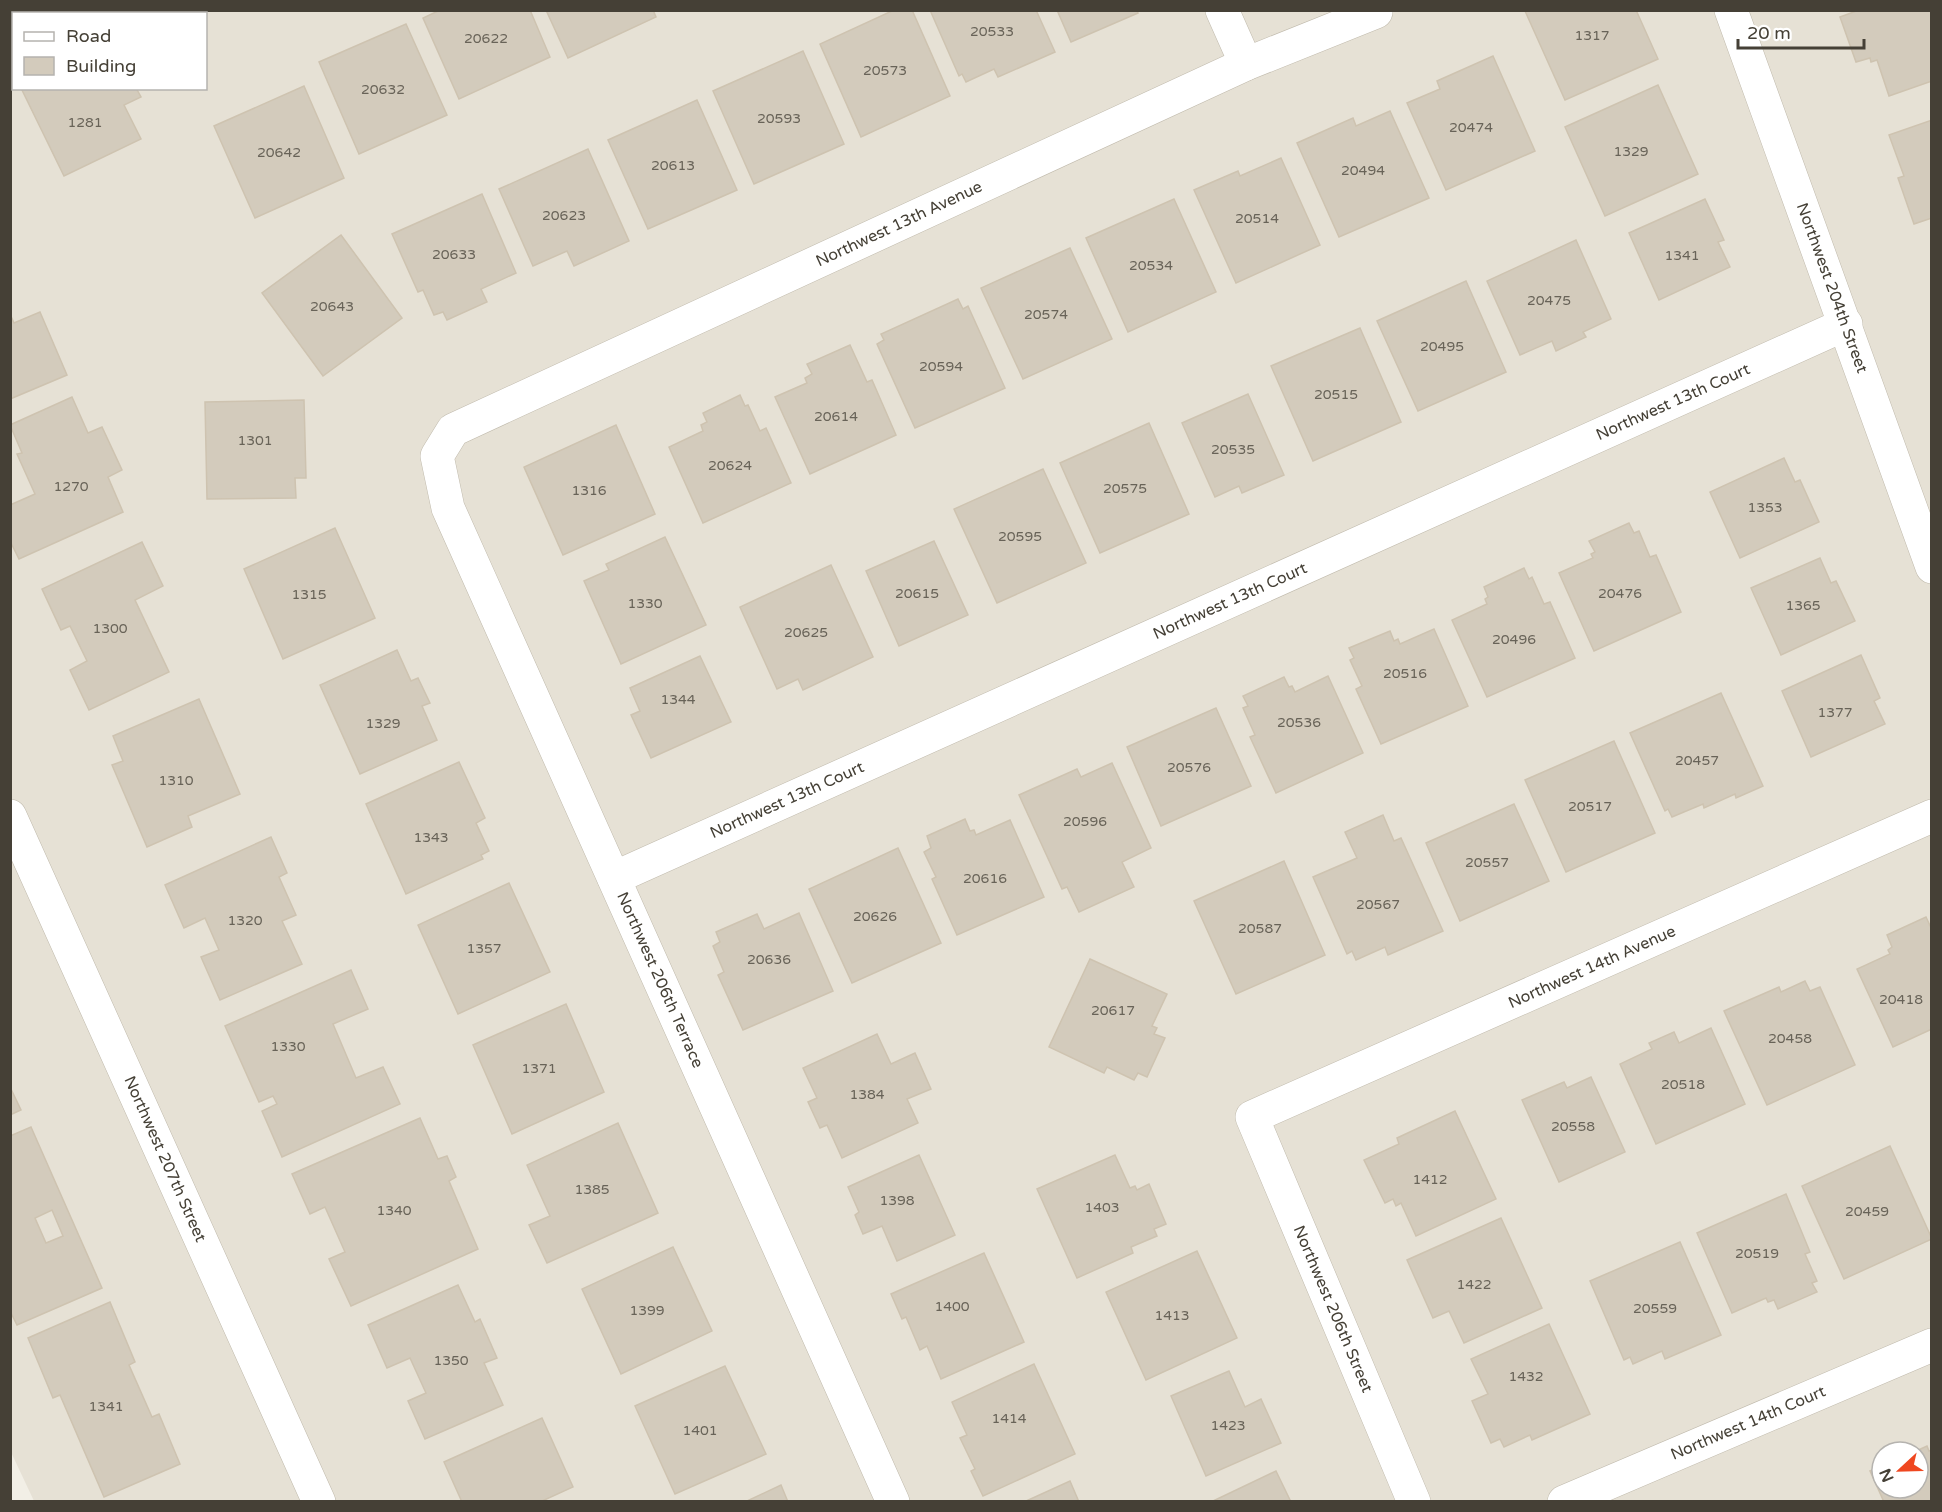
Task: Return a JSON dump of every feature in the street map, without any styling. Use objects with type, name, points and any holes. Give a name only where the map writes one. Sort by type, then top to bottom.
[{"type":"street","points":[[1222,10],[1246,64]]},
{"type":"street","name":"Northwest 204th Street","points":[[1731,10],[1932,567]]},
{"type":"street","name":"Northwest 13th Avenue","points":[[437,456],[453,430],[1246,64],[1376,12]]},
{"type":"street","name":"Northwest 13th Court","points":[[614,878],[1846,324]]},
{"type":"street","name":"Northwest 206th Terrace","points":[[437,456],[448,508],[893,1502]]},
{"type":"street","name":"Northwest 207th Street","points":[[10,816],[319,1502]]},
{"type":"street","name":"Northwest 14th Avenue","points":[[1252,1117],[1932,816]]},
{"type":"street","name":"Northwest 206th Street","points":[[1252,1117],[1414,1502]]},
{"type":"street","name":"Northwest 14th Court","points":[[1564,1502],[1932,1345]]},
{"type":"shaded area","points":[[10,11],[1931,11],[1931,1501],[34,1501],[10,1450]]},
{"type":"building","points":[[10,10],[79,10],[76,12],[12,12],[12,32]]},
{"type":"building","points":[[440,10],[530,10],[550,57],[459,99],[423,18]]},
{"type":"building","points":[[546,10],[653,10],[656,17],[568,58]]},
{"type":"building","points":[[894,10],[912,10],[950,96],[861,137],[820,44]]},
{"type":"building","points":[[930,10],[1036,10],[1055,52],[998,77],[994,69],[966,82],[962,74],[959,76]]},
{"type":"building","points":[[1057,10],[1137,10],[1138,13],[1071,42]]},
{"type":"building","points":[[1636,10],[1658,59],[1565,100],[1525,11]]},
{"type":"building","points":[[1859,10],[1932,10],[1932,81],[1889,96],[1877,60],[1871,62],[1870,58],[1856,62],[1840,17]]},
{"type":"building","points":[[406,24],[447,115],[359,154],[319,62]]},
{"type":"building","points":[[803,51],[844,144],[754,184],[713,91]]},
{"type":"building","points":[[1493,56],[1535,151],[1446,190],[1407,103],[1440,89],[1437,81]]},
{"type":"building","points":[[1658,85],[1698,174],[1605,216],[1565,127]]},
{"type":"building","points":[[304,86],[344,178],[255,218],[214,126]]},
{"type":"building","points":[[22,90],[137,90],[141,97],[124,105],[141,139],[64,176]]},
{"type":"building","points":[[697,100],[737,190],[648,229],[608,140]]},
{"type":"building","points":[[1390,111],[1429,198],[1339,237],[1297,143],[1353,118],[1356,126]]},
{"type":"building","points":[[1932,120],[1932,218],[1914,224],[1898,178],[1904,176],[1889,135]]},
{"type":"building","points":[[588,149],[629,241],[574,266],[567,251],[533,266],[499,189]]},
{"type":"building","points":[[1281,158],[1320,245],[1236,283],[1194,190],[1238,171],[1240,176]]},
{"type":"building","points":[[482,194],[516,273],[481,289],[487,302],[447,320],[443,312],[434,315],[423,290],[418,292],[392,234]]},
{"type":"building","points":[[1174,199],[1216,292],[1128,332],[1086,238]]},
{"type":"building","points":[[1705,199],[1724,240],[1718,242],[1730,267],[1659,300],[1629,233]]},
{"type":"building","points":[[341,235],[402,318],[323,376],[262,293]]},
{"type":"building","points":[[1576,240],[1611,319],[1583,332],[1586,337],[1556,351],[1552,341],[1520,355],[1487,281]]},
{"type":"building","points":[[1070,248],[1112,339],[1023,379],[981,288]]},
{"type":"building","points":[[1466,281],[1506,372],[1418,411],[1377,321]]},
{"type":"building","points":[[958,299],[963,309],[968,306],[1005,388],[915,428],[877,344],[884,340],[881,334]]},
{"type":"building","points":[[40,312],[67,375],[10,399],[10,314],[14,323]]},
{"type":"building","points":[[1360,328],[1401,422],[1313,461],[1271,366]]},
{"type":"building","points":[[850,345],[867,382],[872,380],[896,435],[810,474],[775,397],[807,383],[805,378],[812,374],[807,364]]},
{"type":"building","points":[[1248,394],[1284,475],[1242,493],[1239,486],[1215,497],[1182,423]]},
{"type":"building","points":[[740,395],[745,406],[748,405],[760,431],[766,428],[791,483],[703,523],[669,447],[703,431],[701,425],[707,422],[703,413]]},
{"type":"building","points":[[72,397],[88,433],[102,427],[122,470],[108,477],[123,512],[19,559],[10,541],[10,505],[35,494],[17,454],[22,453],[10,425]]},
{"type":"building","points":[[304,400],[306,478],[295,478],[296,498],[207,499],[205,402]]},
{"type":"building","points":[[1149,423],[1189,514],[1100,553],[1060,463]]},
{"type":"building","points":[[616,425],[655,514],[563,555],[524,467]]},
{"type":"building","points":[[1784,458],[1795,482],[1800,480],[1819,522],[1740,558],[1710,492]]},
{"type":"building","points":[[1043,469],[1086,563],[997,603],[954,509]]},
{"type":"building","points":[[1629,523],[1634,533],[1639,531],[1650,557],[1656,555],[1681,612],[1594,651],[1559,573],[1593,558],[1591,554],[1595,552],[1589,541]]},
{"type":"building","points":[[335,528],[375,618],[283,659],[244,569]]},
{"type":"building","points":[[665,537],[706,625],[621,664],[584,581],[609,570],[606,564]]},
{"type":"building","points":[[934,541],[968,615],[899,646],[866,571]]},
{"type":"building","points":[[142,542],[163,586],[135,600],[169,672],[89,710],[70,670],[87,661],[70,626],[61,630],[42,589]]},
{"type":"building","points":[[1820,558],[1831,583],[1836,581],[1855,621],[1781,655],[1751,588]]},
{"type":"building","points":[[831,565],[873,657],[803,690],[798,679],[777,689],[740,607]]},
{"type":"building","points":[[1524,568],[1529,579],[1532,577],[1544,604],[1550,602],[1575,658],[1487,697],[1452,620],[1487,604],[1485,599],[1488,597],[1484,587]]},
{"type":"building","points":[[1434,629],[1468,706],[1381,744],[1356,689],[1362,686],[1350,660],[1354,658],[1349,648],[1390,631],[1394,641],[1398,639],[1400,644]]},
{"type":"building","points":[[397,650],[411,681],[418,678],[430,703],[422,706],[437,740],[360,774],[320,685]]},
{"type":"building","points":[[1861,655],[1880,698],[1874,701],[1885,724],[1811,757],[1782,691]]},
{"type":"building","points":[[700,656],[731,722],[651,758],[631,715],[640,711],[630,688]]},
{"type":"building","points":[[1328,676],[1363,753],[1276,793],[1250,737],[1255,735],[1243,708],[1248,706],[1243,696],[1284,677],[1289,687],[1292,686],[1295,692]]},
{"type":"building","points":[[1721,693],[1763,786],[1736,798],[1735,794],[1704,808],[1703,804],[1672,817],[1668,809],[1665,811],[1630,733]]},
{"type":"building","points":[[199,699],[240,794],[188,816],[192,827],[147,847],[112,765],[123,761],[113,736]]},
{"type":"building","points":[[1216,708],[1251,786],[1161,826],[1127,747]]},
{"type":"building","points":[[1614,741],[1655,833],[1566,872],[1525,780]]},
{"type":"building","points":[[459,762],[485,818],[476,823],[489,851],[481,855],[483,859],[406,894],[366,804]]},
{"type":"building","points":[[1112,763],[1151,848],[1122,862],[1134,887],[1079,912],[1067,887],[1062,889],[1019,795],[1077,769],[1081,777]]},
{"type":"building","points":[[1514,804],[1549,881],[1460,921],[1426,843]]},
{"type":"building","points":[[1383,815],[1394,841],[1401,838],[1443,931],[1388,955],[1385,947],[1356,960],[1352,951],[1347,954],[1313,877],[1357,858],[1345,832]]},
{"type":"building","points":[[965,819],[970,831],[974,830],[976,835],[1010,820],[1044,897],[957,935],[932,879],[936,877],[924,852],[931,848],[927,836]]},
{"type":"building","points":[[271,837],[287,873],[279,877],[296,915],[282,921],[302,964],[220,1000],[201,957],[219,950],[205,918],[184,928],[165,885]]},
{"type":"building","points":[[898,848],[941,943],[852,983],[809,889]]},
{"type":"building","points":[[1284,861],[1325,955],[1236,994],[1194,901]]},
{"type":"building","points":[[509,883],[550,972],[458,1014],[418,925]]},
{"type":"building","points":[[799,913],[833,991],[743,1030],[718,975],[724,972],[713,946],[720,942],[716,932],[757,914],[764,929]]},
{"type":"building","points":[[1926,917],[1932,930],[1932,1029],[1893,1047],[1857,969],[1890,954],[1888,950],[1892,947],[1887,935]]},
{"type":"building","points":[[1090,959],[1167,994],[1152,1026],[1157,1028],[1154,1034],[1165,1038],[1147,1077],[1138,1073],[1134,1080],[1107,1067],[1104,1073],[1049,1047]]},
{"type":"building","points":[[351,970],[368,1009],[333,1024],[356,1078],[383,1067],[400,1104],[282,1157],[262,1111],[277,1104],[273,1096],[259,1102],[225,1026]]},
{"type":"building","points":[[1805,981],[1810,991],[1820,987],[1855,1065],[1767,1105],[1724,1011],[1779,987],[1781,992]]},
{"type":"building","points":[[566,1004],[604,1092],[512,1134],[473,1045]]},
{"type":"building","points":[[1711,1028],[1745,1104],[1656,1144],[1620,1064],[1652,1049],[1649,1043],[1674,1032],[1679,1043]]},
{"type":"building","points":[[877,1034],[891,1064],[915,1053],[931,1089],[907,1099],[918,1123],[842,1158],[827,1125],[820,1128],[808,1102],[817,1098],[803,1068]]},
{"type":"building","points":[[1591,1077],[1625,1152],[1559,1182],[1522,1100],[1564,1082],[1567,1088]]},
{"type":"building","points":[[10,1087],[21,1110],[10,1115]]},
{"type":"building","points":[[1455,1111],[1496,1199],[1416,1236],[1401,1203],[1396,1206],[1393,1199],[1385,1203],[1364,1160],[1399,1144],[1397,1138]]},
{"type":"building","points":[[420,1118],[438,1159],[447,1156],[456,1177],[449,1181],[478,1249],[351,1306],[329,1259],[345,1252],[325,1207],[310,1214],[292,1174]]},
{"type":"building","points":[[618,1123],[658,1213],[547,1263],[529,1225],[550,1216],[527,1165]]},
{"type":"building","points":[[31,1127],[102,1288],[17,1325],[10,1311],[10,1136]],"holes":[[[52,1210],[63,1236],[46,1243],[35,1218]]]},
{"type":"building","points":[[1890,1146],[1932,1239],[1844,1279],[1802,1186]]},
{"type":"building","points":[[919,1155],[955,1235],[897,1261],[882,1226],[863,1234],[855,1215],[859,1212],[848,1187]]},
{"type":"building","points":[[1115,1155],[1130,1188],[1135,1186],[1137,1190],[1149,1184],[1166,1224],[1154,1229],[1157,1236],[1131,1247],[1133,1253],[1077,1278],[1037,1189]]},
{"type":"building","points":[[1786,1194],[1810,1252],[1805,1254],[1817,1281],[1812,1283],[1817,1292],[1778,1309],[1774,1300],[1768,1302],[1766,1298],[1732,1313],[1697,1233]]},
{"type":"building","points":[[1501,1218],[1542,1308],[1464,1343],[1449,1311],[1433,1318],[1407,1260]]},
{"type":"building","points":[[1680,1242],[1721,1335],[1665,1359],[1662,1351],[1633,1364],[1630,1357],[1624,1360],[1590,1281]]},
{"type":"building","points":[[673,1247],[712,1331],[621,1374],[582,1289]]},
{"type":"building","points":[[1197,1251],[1237,1338],[1146,1380],[1106,1292]]},
{"type":"building","points":[[984,1253],[1024,1342],[941,1379],[927,1346],[920,1350],[906,1317],[902,1319],[891,1294]]},
{"type":"building","points":[[458,1285],[475,1322],[480,1319],[497,1358],[484,1363],[503,1405],[425,1439],[408,1401],[426,1393],[410,1358],[387,1368],[368,1325]]},
{"type":"building","points":[[110,1302],[135,1362],[129,1365],[152,1417],[159,1414],[180,1464],[104,1497],[60,1395],[53,1398],[28,1338]]},
{"type":"building","points":[[1549,1324],[1590,1414],[1532,1440],[1530,1435],[1504,1447],[1500,1439],[1491,1443],[1472,1401],[1488,1394],[1471,1359]]},
{"type":"building","points":[[1034,1364],[1075,1454],[983,1496],[971,1471],[975,1469],[960,1438],[967,1435],[952,1402]]},
{"type":"building","points":[[725,1366],[766,1454],[675,1494],[635,1406]]},
{"type":"building","points":[[1229,1371],[1245,1407],[1261,1399],[1281,1443],[1206,1476],[1171,1396]]},
{"type":"building","points":[[542,1418],[573,1487],[540,1502],[462,1502],[444,1462]]},
{"type":"building","points":[[1932,1450],[1932,1502],[1884,1502],[1883,1500],[1930,1500],[1930,1451]]},
{"type":"building","points":[[1276,1471],[1291,1502],[1211,1502]]},
{"type":"building","points":[[1070,1481],[1079,1502],[1024,1502]]},
{"type":"building","points":[[781,1485],[788,1502],[745,1502]]}]
